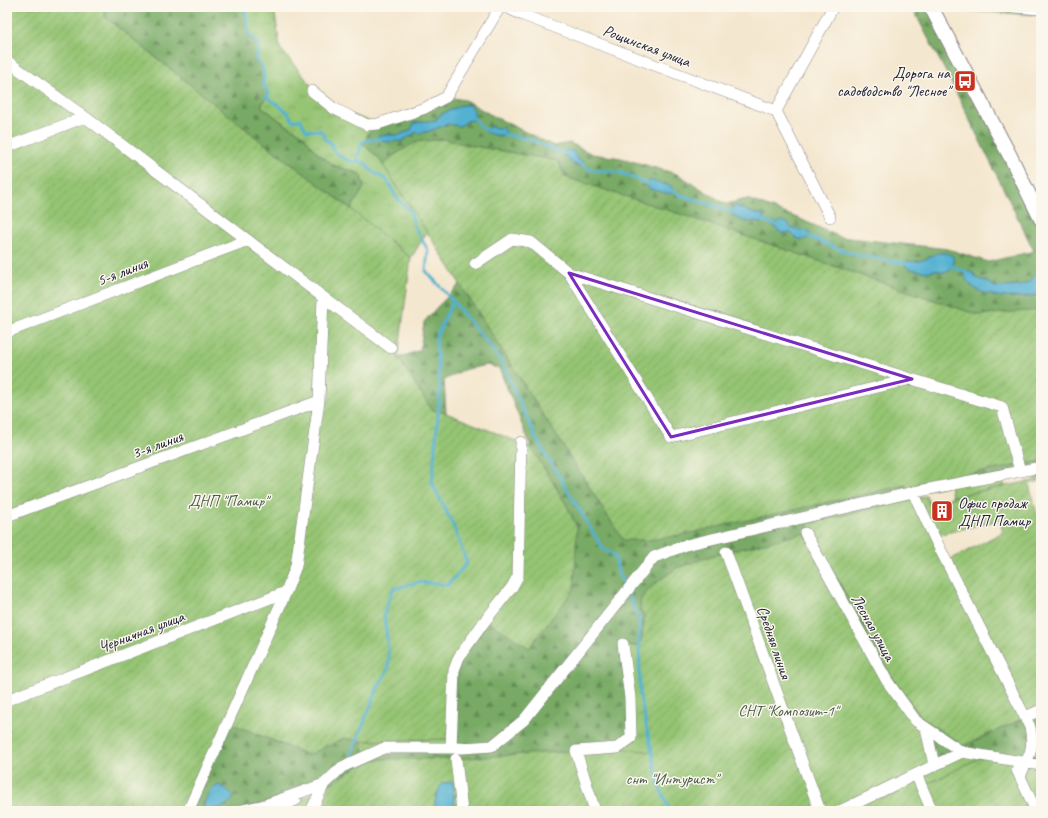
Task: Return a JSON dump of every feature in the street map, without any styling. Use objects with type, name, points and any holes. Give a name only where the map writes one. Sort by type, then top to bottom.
[{"type":"street","points":[[312,91],[333,108],[367,125],[378,124],[425,108],[446,97],[500,7]]},
{"type":"street","name":"Рощинская улица","points":[[506,7],[530,18],[776,111]]},
{"type":"street","points":[[830,217],[776,111],[833,7]]},
{"type":"street","points":[[931,7],[1010,156],[1041,219]]},
{"type":"street","points":[[1013,7],[1037,9]]},
{"type":"street","points":[[7,61],[248,240],[390,348]]},
{"type":"street","points":[[7,147],[85,118]]},
{"type":"street","points":[[475,264],[512,239],[531,242],[569,273],[671,437],[912,379]]},
{"type":"street","name":"5-я линия","points":[[7,332],[248,240]]},
{"type":"street","points":[[569,273],[1002,407],[1020,471]]},
{"type":"street","points":[[188,811],[286,592],[296,566],[319,401],[323,297]]},
{"type":"street","name":"3-я линия","points":[[7,516],[319,401]]},
{"type":"street","points":[[451,748],[454,670],[459,657],[512,587],[518,576],[522,442]]},
{"type":"street","points":[[272,811],[323,786],[342,768],[384,748],[451,748],[492,746],[524,720],[654,556],[686,545],[912,492],[1041,467]]},
{"type":"street","points":[[912,492],[1032,734],[1031,755],[1025,763],[1020,777]]},
{"type":"street","name":"Лесная улица","points":[[805,533],[887,681],[916,721],[962,752]]},
{"type":"street","name":"Средняя линия","points":[[726,552],[820,811]]},
{"type":"street","name":"Черничная улица","points":[[7,700],[286,592]]},
{"type":"street","points":[[595,811],[576,751],[617,748],[631,738],[630,698],[623,644]]},
{"type":"street","points":[[1025,718],[1041,710]]},
{"type":"street","points":[[926,728],[934,765]]},
{"type":"street","points":[[840,811],[962,752],[1041,765]]},
{"type":"street","points":[[456,759],[462,811]]},
{"type":"street","points":[[1012,761],[1036,811]]},
{"type":"street","points":[[916,774],[932,811]]},
{"type":"street","points":[[238,811],[265,805],[323,786]]},
{"type":"street","points":[[311,811],[323,786]]},
{"type":"highlighted area","points":[[569,273],[912,379],[671,437]]},
{"type":"green space","name":"ДНП \"Памир\"","points":[[7,7],[105,7],[105,17],[257,138],[351,209],[411,258],[398,358],[432,410],[446,413],[531,447],[566,504],[577,527],[574,589],[529,648],[489,622],[459,657],[451,739],[361,741],[344,738],[308,755],[228,722],[187,811],[7,811]]},
{"type":"green space","points":[[105,7],[244,7],[249,37],[254,39],[257,43],[259,53],[255,56],[263,70],[263,84],[269,93],[261,106],[283,123],[302,134],[318,154],[335,166],[360,174],[364,187],[351,209],[257,138],[105,17]]},
{"type":"green space","points":[[244,7],[274,7],[280,48],[310,84],[316,94],[333,108],[378,124],[368,149],[378,157],[427,232],[411,258],[351,209],[364,187],[360,174],[335,166],[318,154],[302,134],[283,123],[261,106],[267,95],[263,84],[264,80],[255,56],[259,53],[258,45],[255,39],[250,37]]},
{"type":"green space","points":[[912,7],[1041,7],[1041,14],[1037,15],[932,9],[1041,219],[1041,270],[1029,282],[1020,286],[995,287],[986,281],[976,278],[973,273],[964,273],[993,296],[1032,297],[1041,293],[1041,310],[978,315],[689,217],[565,177],[558,161],[443,139],[416,142],[391,157],[383,165],[378,157],[364,145],[368,133],[378,124],[446,97],[465,100],[493,116],[554,146],[570,143],[592,154],[621,158],[677,174],[726,204],[747,199],[800,219],[840,237],[948,249],[988,262],[1034,251],[951,82]],"holes":[[[461,105],[470,105],[474,111],[469,120],[460,126],[448,124],[427,132],[415,133],[402,141],[379,135],[399,135],[411,130],[414,123],[436,120],[440,115]],[[741,207],[747,211],[765,217],[762,219],[761,223],[756,221],[746,222],[733,216]],[[937,253],[954,263],[948,271],[943,272],[936,270],[928,272],[904,264],[907,261],[919,261]]]},
{"type":"green space","points":[[443,139],[558,161],[565,177],[689,217],[978,315],[1041,310],[1041,461],[920,483],[921,487],[907,490],[905,485],[681,535],[649,540],[623,540],[383,165],[391,157],[416,142]]},
{"type":"green space","points":[[460,284],[623,540],[776,513],[906,485],[907,490],[920,483],[1041,461],[1041,479],[1035,480],[1032,469],[909,493],[910,499],[807,524],[892,678],[921,717],[977,740],[1041,710],[1041,765],[960,753],[934,765],[916,721],[805,533],[711,556],[677,568],[654,584],[640,609],[645,617],[640,647],[624,644],[631,738],[617,748],[456,759],[373,760],[357,767],[334,782],[238,811],[187,811],[228,722],[308,755],[344,738],[361,741],[365,756],[384,748],[450,748],[454,670],[487,619],[577,527],[566,504],[531,447],[499,368],[487,365],[463,370],[444,380],[446,413],[432,410],[398,358],[420,350],[424,322]],"holes":[[[208,794],[227,805],[216,809],[204,806]]]},
{"type":"green space","points":[[1002,475],[1005,486],[952,497],[950,485]]},
{"type":"green space","points":[[1041,479],[1041,481],[1029,484],[1039,521],[1041,520],[1041,710],[963,746],[921,717],[892,678],[807,524],[926,496],[930,505],[952,497]],"holes":[[[999,520],[1003,532],[946,562],[934,536]]]},
{"type":"green space","name":"СНТ \"Композит-1\"","points":[[805,533],[887,681],[925,727],[934,765],[917,774],[922,787],[983,756],[1041,765],[1041,811],[274,811],[321,790],[357,767],[373,760],[456,759],[617,748],[651,752],[640,697],[640,647],[645,617],[640,609],[641,598],[654,584],[677,568],[711,556]]},
{"type":"green space","points":[[623,644],[640,647],[640,697],[652,752],[617,748]]},
{"type":"green space","points":[[451,739],[450,748],[365,756],[361,741]]},
{"type":"green space","points":[[960,753],[983,756],[922,787],[916,774]]},
{"type":"water","points":[[461,105],[470,105],[474,110],[474,121],[469,120],[460,126],[448,124],[427,132],[415,133],[402,141],[386,142],[379,139],[379,135],[399,135],[411,130],[414,123],[436,120],[440,115]]},
{"type":"water","points":[[491,126],[497,128],[504,127],[504,131],[508,134],[496,135],[485,131]]},
{"type":"water","points":[[566,150],[573,151],[578,160],[583,161],[582,165],[575,165],[572,163],[564,155]]},
{"type":"water","points":[[650,180],[671,186],[673,191],[670,194],[649,189],[648,184]]},
{"type":"water","points":[[736,206],[765,217],[762,219],[761,224],[756,221],[746,222],[733,216],[733,207]]},
{"type":"water","points":[[780,221],[788,223],[791,228],[809,231],[809,238],[801,240],[796,238],[791,233],[782,233],[775,227]]},
{"type":"water","points":[[937,253],[946,253],[953,256],[954,263],[948,271],[943,272],[936,270],[928,272],[910,269],[904,264],[907,261],[923,260]]},
{"type":"water","points":[[969,270],[976,278],[986,281],[995,287],[1020,286],[1029,282],[1041,270],[1041,293],[1032,296],[1009,297],[985,293],[975,289],[968,282],[964,273]]},
{"type":"water","points":[[453,782],[455,811],[434,811],[436,796],[442,783]]},
{"type":"water","points":[[219,785],[225,788],[234,797],[229,803],[222,807],[206,809],[204,806],[206,799],[211,791]]},
{"type":"waterway","points":[[245,7],[250,37],[255,39],[258,45],[259,53],[255,56],[263,70],[263,84],[269,93],[266,97],[288,113],[293,121],[300,119],[307,131],[319,130],[322,132],[326,141],[329,141],[333,146],[333,150],[343,158],[350,161],[366,163],[370,170],[387,180],[396,197],[411,212],[414,226],[428,250],[426,271],[453,301],[500,359],[536,438],[603,549],[615,556],[618,572],[624,586]]},
{"type":"waterway","points":[[472,117],[485,130],[489,131]]},
{"type":"waterway","points":[[504,134],[533,140],[549,148],[567,154]]},
{"type":"waterway","points":[[357,160],[362,142],[373,139],[381,139]]},
{"type":"waterway","points":[[579,163],[590,169],[615,171],[651,185]]},
{"type":"waterway","points":[[670,189],[680,195],[736,213]]},
{"type":"waterway","points":[[758,219],[779,226]]},
{"type":"waterway","points":[[806,235],[857,255],[909,264]]},
{"type":"waterway","points":[[949,265],[966,272],[968,275]]},
{"type":"waterway","points":[[351,755],[378,687],[388,669],[389,658],[384,613],[393,589],[418,582],[448,585],[467,563],[453,525],[432,483],[440,391],[436,337],[453,301]]},
{"type":"waterway","points":[[629,596],[639,618],[640,697],[659,785],[670,811]]},
{"type":"place","name":"Дорога на садоводство \"Лесное\"","points":[[965,81]]},
{"type":"place","name":"Офис продаж ДНП Памир","points":[[942,511]]},
{"type":"park label","name":"снт \"Интурист\"","points":[[672,778]]}]
